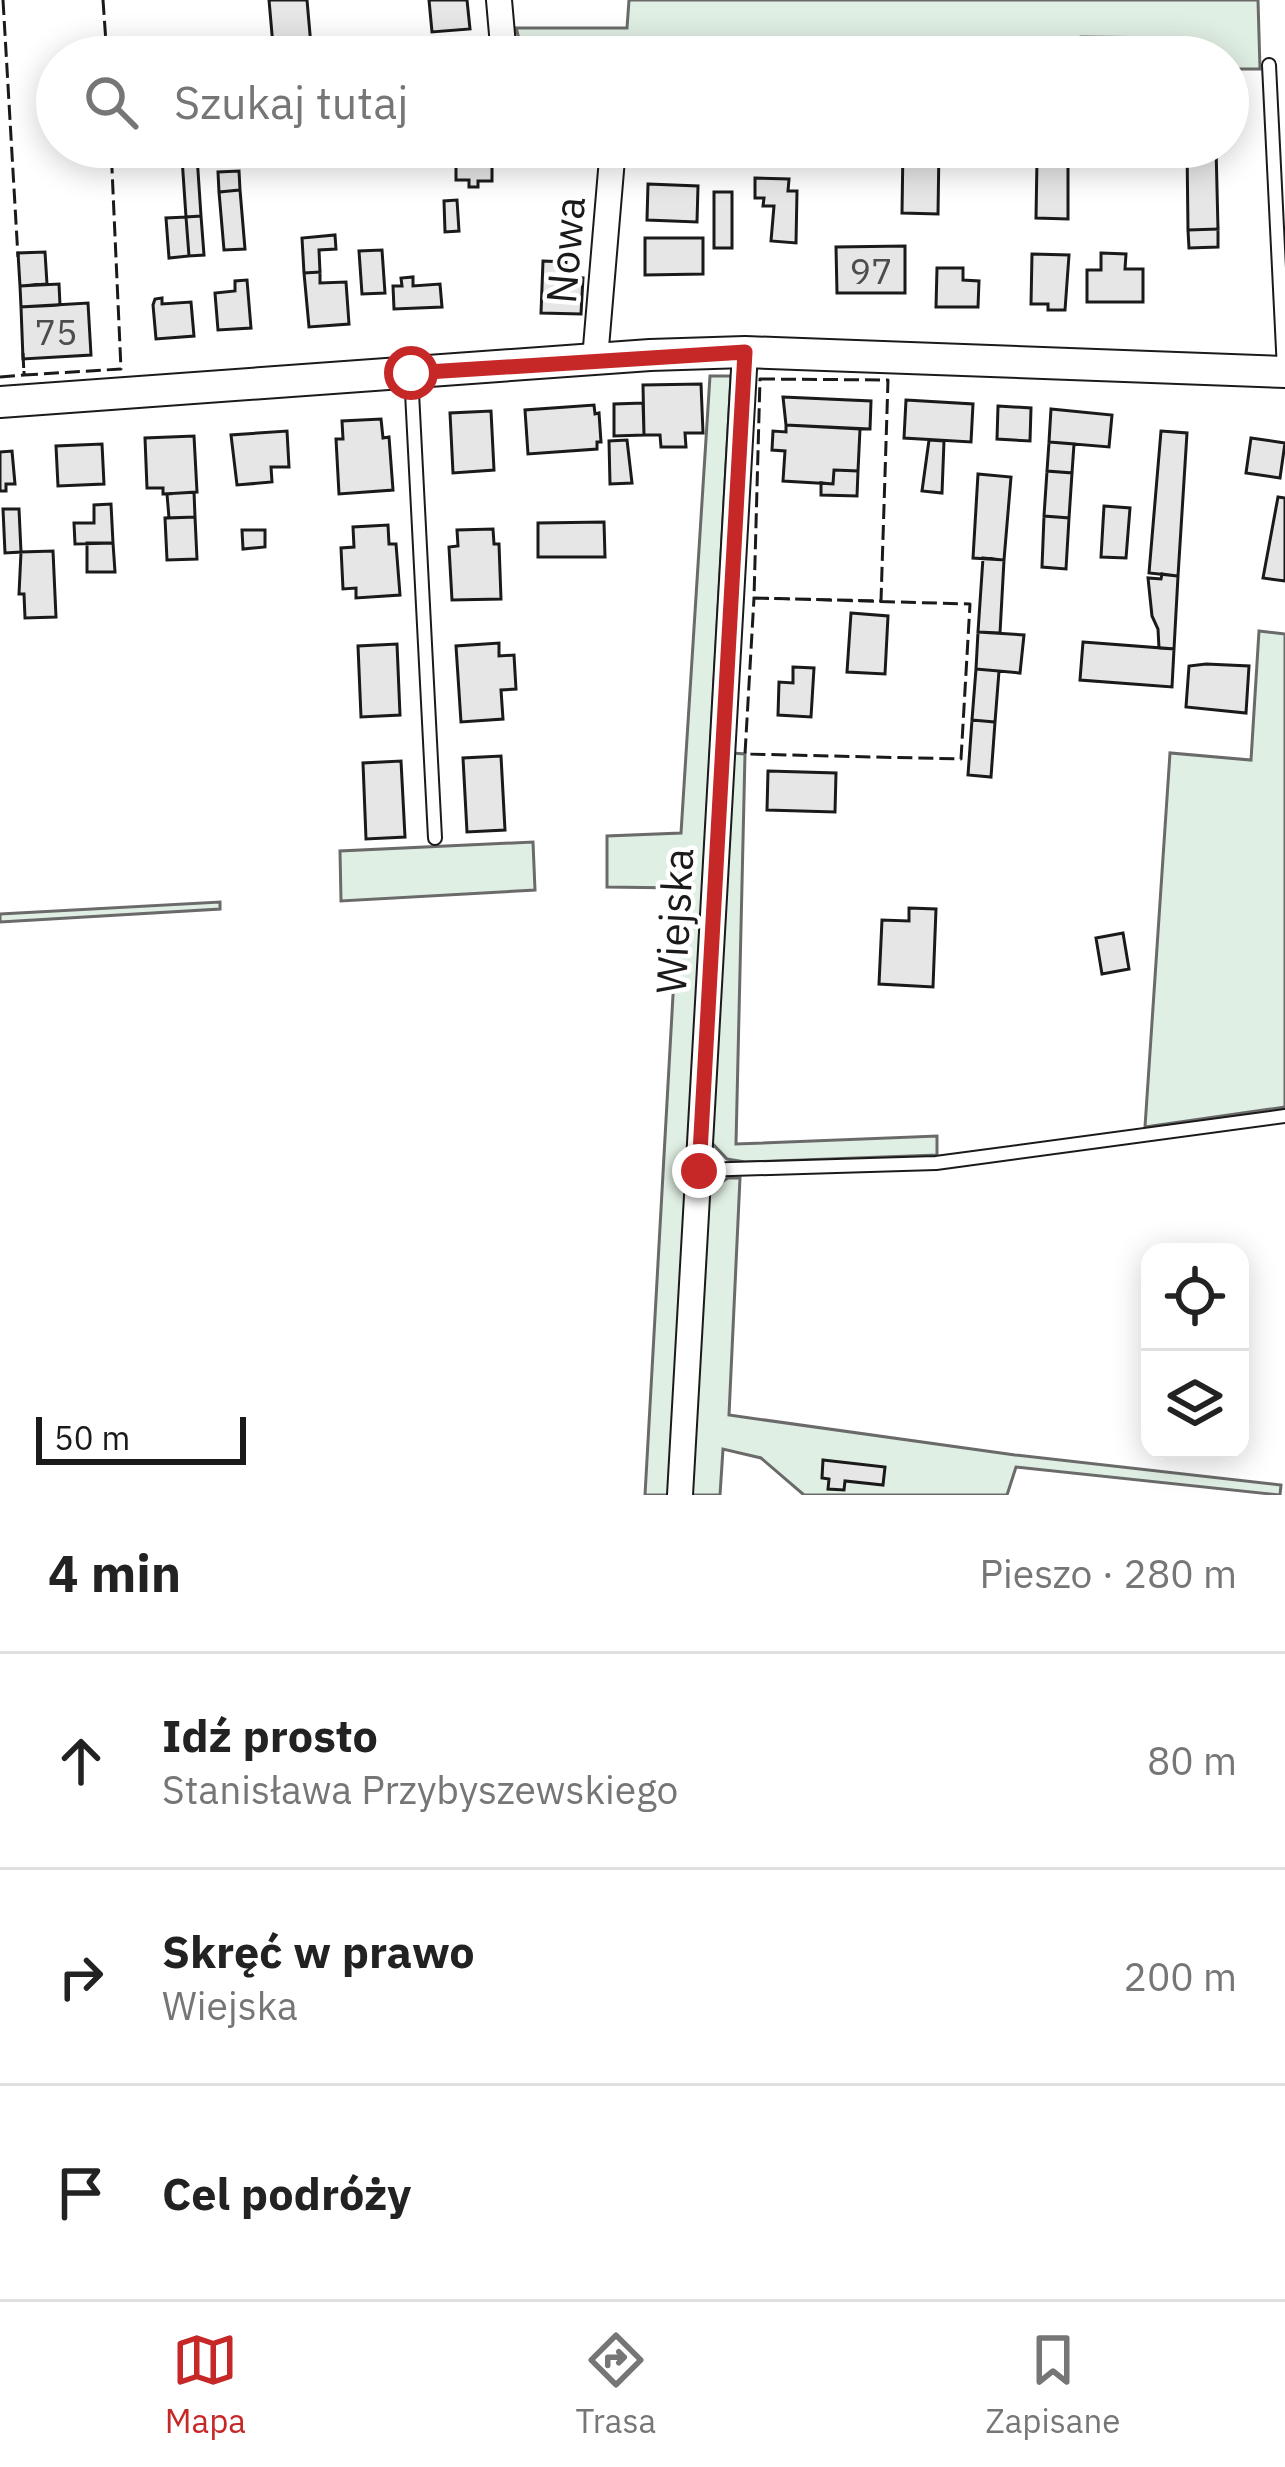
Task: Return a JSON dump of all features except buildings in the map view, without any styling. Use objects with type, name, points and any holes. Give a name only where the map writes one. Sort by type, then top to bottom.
[{"type":"street","points":[[499,0],[502,36]]},
{"type":"street","name":"Nowa","points":[[595,359],[611,168]]},
{"type":"street","points":[[0,402],[745,352],[1284,371]]},
{"type":"street","name":"Wiejska","points":[[680,1495],[745,352]]},
{"type":"lane","points":[[1269,65],[1284,371]]},
{"type":"lane","points":[[411,373],[435,838]]},
{"type":"lane","points":[[699,1171],[936,1162],[1285,1116]]},
{"type":"green space","points":[[629,0],[1258,0],[1260,69],[1249,69],[1249,36],[518,36],[516,28],[627,28]]},
{"type":"green space","points":[[710,376],[731,376],[669,1495],[645,1495],[679,888],[607,887],[607,836],[681,833]]},
{"type":"green space","points":[[1259,631],[1285,634],[1285,1107],[1145,1127],[1170,753],[1251,760]]},
{"type":"green space","points":[[732,753],[745,754],[736,1144],[937,1136],[937,1155],[745,1162],[727,1159],[711,1142]]},
{"type":"green space","points":[[533,842],[535,890],[341,901],[340,851]]},
{"type":"green space","points":[[220,902],[220,909],[0,922],[0,914]]},
{"type":"green space","points":[[728,1178],[740,1178],[729,1415],[1015,1455],[1281,1485],[1280,1495],[1016,1467],[1007,1495],[804,1495],[761,1458],[723,1449],[720,1495],[690,1495],[705,1204],[711,1189]]},
{"type":"fence","points":[[3,0],[18,257]]},
{"type":"fence","points":[[103,0],[106,36]]},
{"type":"fence","points":[[23,353],[24,375],[121,369],[112,168]]},
{"type":"fence","points":[[0,377],[24,375],[24,371]]},
{"type":"fence","points":[[760,379],[888,380],[881,601],[754,598],[760,379]]},
{"type":"fence","points":[[754,598],[970,604],[961,759],[745,754],[754,598]]},
{"type":"route","points":[[411,373],[745,352],[699,1171]]}]
